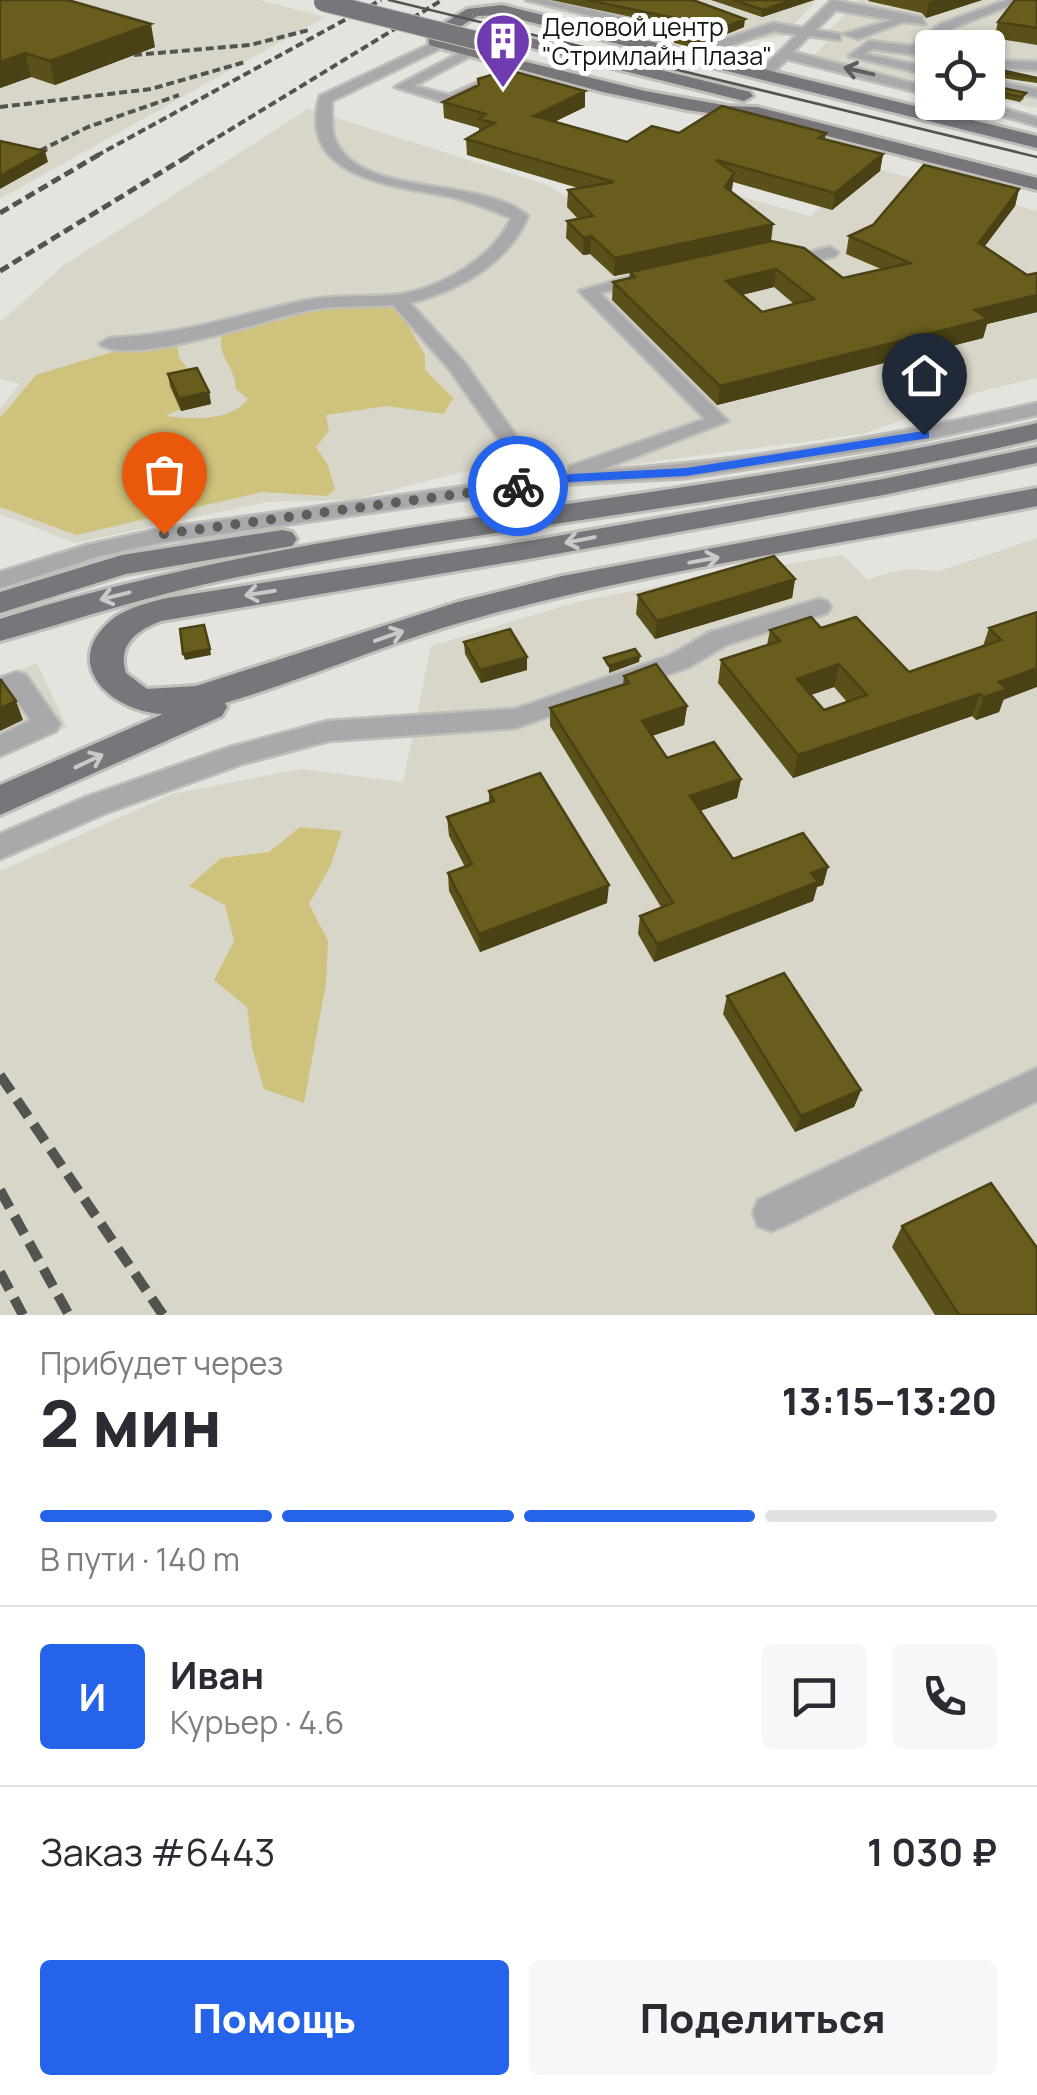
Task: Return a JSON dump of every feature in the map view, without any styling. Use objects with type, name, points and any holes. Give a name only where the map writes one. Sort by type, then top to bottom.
[{"type":"main road","points":[[357,0],[772,117],[1037,184]]},
{"type":"main road","points":[[320,1],[708,87],[1037,168]]},
{"type":"main road","points":[[772,117],[689,106],[437,45],[434,36],[462,17],[502,10],[763,76],[901,101],[1037,142]]},
{"type":"main road","points":[[708,87],[901,101]]},
{"type":"main road","points":[[0,630],[108,598],[395,538],[629,506],[952,452],[1037,431]]},
{"type":"main road","points":[[1037,455],[883,487],[534,549],[166,608],[122,628],[105,656],[106,674],[117,688],[132,697],[158,702],[198,696],[303,666],[448,616],[560,588],[1037,498]]},
{"type":"main road","points":[[629,506],[883,487]]},
{"type":"main road","points":[[0,603],[122,565],[200,550],[351,530],[478,527]]},
{"type":"main road","points":[[0,802],[303,666]]},
{"type":"street","points":[[532,0],[724,44],[768,28]]},
{"type":"street","points":[[915,68],[855,56],[870,44],[914,50],[944,27],[1018,0]]},
{"type":"street","points":[[763,76],[836,3],[922,21]]},
{"type":"street","points":[[742,19],[768,28],[858,35],[898,22]]},
{"type":"street","points":[[808,29],[836,37]]},
{"type":"street","points":[[109,344],[198,335],[254,316],[326,301],[398,300],[444,284],[484,264],[516,232],[520,216],[456,194],[367,176],[337,158],[321,127],[325,100],[437,45]]},
{"type":"street","points":[[470,53],[402,87],[450,100],[501,75]]},
{"type":"street","points":[[784,54],[915,88]]},
{"type":"street","points":[[1005,65],[1037,66]]},
{"type":"street","points":[[429,93],[478,70],[531,83]]},
{"type":"street","points":[[1005,86],[1037,92]]},
{"type":"street","points":[[901,101],[915,101]]},
{"type":"street","points":[[1005,113],[1037,122]]},
{"type":"street","points":[[768,250],[806,258],[830,252]]},
{"type":"street","points":[[571,478],[598,462],[718,422],[588,291],[660,274]]},
{"type":"street","points":[[398,300],[457,366],[508,440],[502,462],[508,488]]},
{"type":"street","points":[[0,580],[164,534],[571,478],[705,469],[896,440],[1037,410]]},
{"type":"street","points":[[0,847],[96,806],[237,755],[328,731],[516,718],[680,661],[717,638],[819,607]]},
{"type":"street","points":[[0,689],[16,681],[47,724],[0,746]]},
{"type":"street","points":[[770,1213],[1037,1084]]},
{"type":"shaded area","points":[[0,0],[259,0],[325,17],[0,199]]},
{"type":"shaded area","points":[[540,0],[817,0],[783,36],[730,44]]},
{"type":"shaded area","points":[[859,0],[1037,0],[1037,108],[1005,101],[1005,30],[915,30],[915,80],[813,56],[833,35],[826,33]]},
{"type":"shaded area","points":[[308,109],[548,185],[567,197],[597,194],[637,167],[810,216],[870,167],[1037,211],[1037,378],[986,390],[863,434],[604,468],[593,455],[566,468],[512,474],[502,462],[352,500],[267,502],[75,543],[0,514],[0,408],[20,384],[0,379],[0,322],[63,266]]},
{"type":"shaded area","points":[[327,303],[384,304],[401,313],[425,355],[425,370],[453,398],[444,414],[387,406],[326,415],[329,431],[316,447],[328,465],[335,490],[326,496],[262,492],[76,535],[0,507],[0,418],[36,375],[122,349],[177,343],[179,358],[192,373],[182,408],[166,416],[222,415],[248,399],[236,389],[223,354],[223,331],[279,321]]},
{"type":"shaded area","points":[[1037,538],[1037,1315],[0,1315],[0,871],[172,794],[301,769],[403,782],[431,646],[577,602],[678,582],[842,555],[867,579],[905,569],[939,571]]},
{"type":"shaded area","points":[[37,663],[67,727],[0,755],[0,678]]},
{"type":"shaded area","points":[[300,827],[342,831],[330,867],[309,904],[328,941],[326,983],[304,1103],[264,1089],[252,1048],[247,1007],[214,980],[234,941],[225,905],[189,886],[221,858],[269,852]]},
{"type":"building","points":[[0,0],[68,0],[151,24],[50,61],[25,53],[0,62]]},
{"type":"building","points":[[587,0],[693,0],[745,19],[723,28]]},
{"type":"building","points":[[734,0],[792,0],[763,10]]},
{"type":"building","points":[[1015,0],[1037,0],[1037,28],[998,22]]},
{"type":"building","points":[[678,36],[707,43],[674,38]]},
{"type":"building","points":[[508,70],[585,91],[534,116],[627,142],[652,126],[679,133],[722,106],[826,133],[819,138],[883,154],[835,193],[716,160],[734,173],[725,187],[773,224],[615,258],[591,236],[584,238],[567,221],[593,216],[568,190],[614,182],[466,139],[494,123],[479,119],[486,114],[443,102],[479,85],[478,79]]},
{"type":"building","points":[[1005,89],[1026,93],[1022,97],[1005,94]]},
{"type":"building","points":[[0,141],[45,151],[0,176]]},
{"type":"building","points":[[924,165],[1019,189],[979,243],[1027,275],[1037,273],[1037,295],[975,310],[988,319],[720,386],[613,282],[635,277],[630,272],[771,241],[804,248],[843,278],[910,263],[849,236],[873,225]],"holes":[[[776,269],[814,299],[762,312],[726,281]]]},
{"type":"building","points":[[197,368],[209,392],[179,399],[168,374]]},
{"type":"building","points":[[774,556],[795,579],[657,621],[638,595]]},
{"type":"building","points":[[1037,612],[1037,668],[999,682],[1007,689],[984,697],[980,694],[798,755],[721,660],[780,641],[770,630],[811,617],[821,628],[856,617],[909,672],[1001,640],[989,628]],"holes":[[[839,664],[867,695],[824,710],[797,679]]]},
{"type":"building","points":[[204,625],[210,649],[183,654],[180,629]]},
{"type":"building","points":[[510,629],[527,657],[480,670],[464,642]]},
{"type":"building","points":[[635,649],[640,656],[609,666],[604,658]]},
{"type":"building","points":[[656,664],[687,706],[642,721],[667,758],[714,742],[741,779],[690,796],[733,859],[803,833],[828,867],[811,873],[818,882],[657,944],[640,916],[673,903],[550,708],[629,683],[624,676]]},
{"type":"building","points":[[0,680],[16,701],[0,708]]},
{"type":"building","points":[[540,773],[609,885],[479,934],[448,873],[472,864],[447,817],[494,801],[489,791]]},
{"type":"building","points":[[784,973],[861,1090],[801,1116],[727,996]]},
{"type":"building","points":[[991,1183],[1037,1248],[1037,1315],[959,1315],[902,1226]]},
{"type":"tram line","points":[[389,0],[1037,157]]},
{"type":"railway","points":[[96,156],[381,0]]},
{"type":"railway","points":[[187,156],[442,0]]},
{"type":"railway","points":[[134,55],[250,45],[309,30]]},
{"type":"railway","points":[[0,107],[151,89],[245,62]]},
{"type":"railway","points":[[29,156],[88,127],[179,95]]},
{"type":"railway","points":[[0,171],[34,154]]},
{"type":"railway","points":[[0,213],[100,154]]},
{"type":"railway","points":[[0,271],[191,154]]},
{"type":"railway","points":[[0,1075],[163,1315]]},
{"type":"railway","points":[[0,1190],[69,1315]]},
{"type":"railway","points":[[0,1272],[23,1315]]},
{"type":"way so far","points":[[164,534],[518,486]]},
{"type":"place","name":"Деловой центр \"Стримлайн Плаза\"","points":[[503,90]]},
{"type":"route","points":[[518,486],[571,478],[686,472],[924,435]]}]
